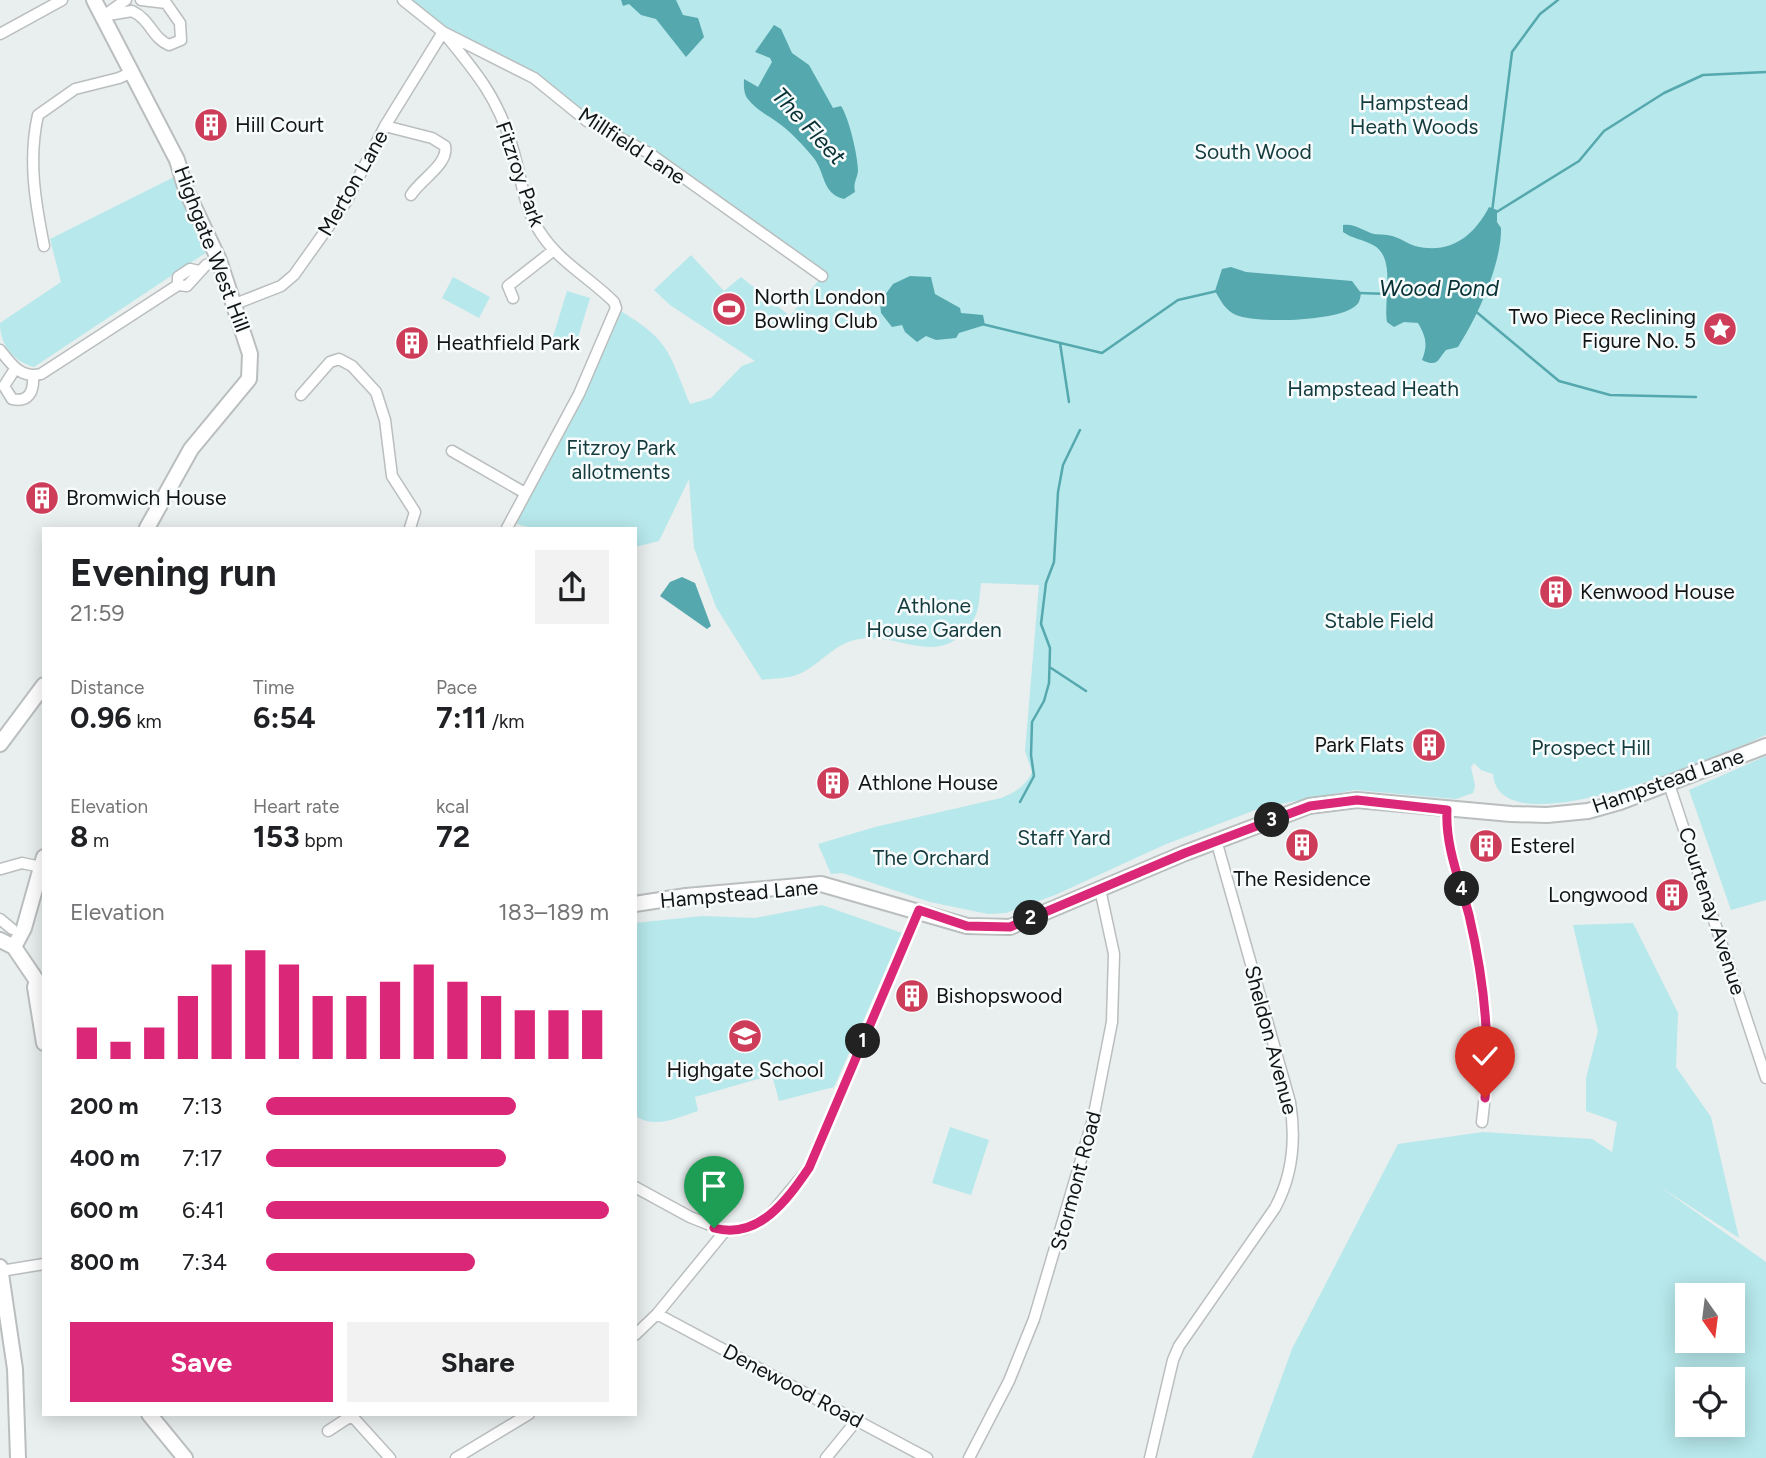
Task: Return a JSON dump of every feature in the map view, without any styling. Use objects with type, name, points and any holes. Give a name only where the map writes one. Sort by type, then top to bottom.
[{"type":"main road","name":"Highgate West Hill","points":[[94,0],[177,160],[186,190],[219,260],[250,354],[249,379],[191,449],[147,527]]},
{"type":"main road","points":[[0,743],[42,688]]},
{"type":"main road","name":"Hampstead Lane","points":[[637,904],[686,896],[821,884],[919,910],[967,926],[1010,927],[1216,840],[1310,806],[1357,800],[1447,810],[1548,816],[1588,811],[1669,784],[1766,746]]},
{"type":"main road","points":[[14,947],[24,928],[42,862]]},
{"type":"main road","points":[[0,940],[14,947],[41,986],[42,1005]]},
{"type":"main road","points":[[0,1269],[14,1359],[18,1458]]},
{"type":"main road","points":[[151,1416],[185,1458]]},
{"type":"street","points":[[0,34],[62,0]]},
{"type":"street","points":[[103,16],[126,0]]},
{"type":"street","points":[[103,16],[132,11],[150,23],[162,42],[169,45],[181,40],[180,23],[166,3],[141,0]]},
{"type":"street","name":"Millfield Lane","points":[[403,0],[443,32],[534,78],[587,121],[649,153],[822,276]]},
{"type":"street","name":"Merton Lane","points":[[235,304],[281,286],[294,275],[346,202],[385,126],[443,32]]},
{"type":"street","name":"Fitzroy Park","points":[[443,32],[486,83],[512,144],[530,213],[554,250],[607,295],[616,308],[579,394],[508,527]]},
{"type":"street","points":[[44,246],[31,147],[38,115],[75,89],[132,72]]},
{"type":"street","points":[[385,126],[432,138],[445,146],[446,152],[441,163],[419,181],[411,195]]},
{"type":"street","points":[[513,298],[508,286],[554,250]]},
{"type":"street","points":[[0,351],[15,369],[33,376],[41,374],[177,285],[187,286],[195,280],[199,271],[219,260]]},
{"type":"street","points":[[301,395],[330,362],[339,359],[363,377],[382,406],[392,476],[415,512],[410,527]]},
{"type":"street","points":[[15,369],[4,386],[12,399],[28,397],[33,390],[33,376]]},
{"type":"street","points":[[453,451],[525,493]]},
{"type":"street","name":"Courtenay Avenue","points":[[1669,784],[1766,1078]]},
{"type":"street","points":[[1447,810],[1446,831],[1470,918],[1484,1003],[1487,1073],[1482,1122]]},
{"type":"street","name":"Sheldon Avenue","points":[[1150,1458],[1173,1360],[1179,1346],[1275,1208],[1283,1192],[1291,1163],[1293,1124],[1290,1102],[1216,840]]},
{"type":"street","points":[[0,869],[22,863],[42,862]]},
{"type":"street","name":"Stormont Road","points":[[969,1458],[1009,1381],[1034,1319],[1093,1119],[1112,1022],[1114,954],[1100,889]]},
{"type":"street","points":[[637,1188],[690,1217],[725,1231],[744,1229],[769,1216],[809,1168],[919,910]]},
{"type":"street","points":[[0,919],[12,929]]},
{"type":"street","points":[[637,1333],[657,1314],[725,1231]]},
{"type":"street","points":[[0,1269],[42,1264]]},
{"type":"street","name":"Denewood Road","points":[[657,1314],[927,1458]]},
{"type":"street","points":[[328,1431],[351,1416]]},
{"type":"street","points":[[354,1416],[390,1458]]},
{"type":"street","points":[[456,1458],[526,1416]]},
{"type":"street","points":[[826,1458],[857,1420]]},
{"type":"green space","name":"Hampstead Heath","points":[[410,0],[1766,0],[1766,735],[1665,775],[1572,801],[1533,804],[1505,796],[1493,774],[1481,770],[1474,763],[1471,767],[1475,786],[1473,793],[1456,799],[1355,790],[1263,807],[1164,845],[1055,895],[1006,913],[988,914],[930,902],[842,873],[831,874],[818,844],[875,827],[1001,798],[1026,782],[1032,772],[1025,751],[1039,585],[981,583],[975,617],[961,635],[950,643],[925,647],[886,639],[859,639],[835,649],[799,674],[762,680],[716,607],[694,548],[689,479],[659,541],[637,546],[637,527],[528,527],[517,524],[525,493],[579,394],[616,308],[647,329],[665,347],[690,404],[711,398],[742,366],[755,361],[670,305],[654,290],[691,255],[724,291],[741,277],[790,316],[822,276],[680,175],[587,121],[560,97],[443,32]]},
{"type":"green space","points":[[174,177],[207,252],[34,367],[14,356],[2,338],[0,323],[61,282],[50,239]]},
{"type":"green space","points":[[453,277],[490,297],[479,318],[442,298]]},
{"type":"green space","points":[[567,291],[590,298],[576,344],[553,337]]},
{"type":"green space","points":[[1766,756],[1766,900],[1731,910],[1689,790]]},
{"type":"green space","name":"Highgate School","points":[[822,905],[902,933],[834,1087],[779,1101],[772,1075],[695,1097],[698,1111],[674,1119],[651,1122],[637,1117],[637,923],[702,916],[755,918]]},
{"type":"green space","points":[[1633,923],[1678,1013],[1676,1067],[1711,1117],[1739,1238],[1659,1186],[1766,1262],[1766,1458],[1252,1458],[1292,1349],[1398,1144],[1483,1132],[1592,1139],[1612,1152],[1617,1122],[1586,1111],[1586,1078],[1598,1031],[1573,925]]},
{"type":"green space","points":[[950,1127],[989,1140],[971,1195],[932,1183]]},
{"type":"water","points":[[621,0],[676,0],[683,15],[698,18],[704,37],[686,57],[656,19],[641,15],[629,4],[623,6]]},
{"type":"water","name":"The Fleet","points":[[774,25],[781,29],[792,53],[809,65],[833,108],[841,106],[844,112],[858,171],[855,192],[844,199],[831,192],[817,163],[801,143],[754,106],[746,96],[744,79],[758,87],[772,62],[770,58],[755,52]]},
{"type":"water","name":"Wood Pond","points":[[1489,207],[1497,210],[1497,222],[1501,228],[1497,257],[1487,290],[1458,347],[1446,350],[1435,363],[1422,360],[1425,341],[1418,323],[1404,322],[1394,327],[1387,322],[1388,280],[1385,259],[1373,245],[1343,232],[1343,225],[1392,236],[1415,246],[1439,248],[1460,241],[1476,227]]},
{"type":"water","points":[[1231,267],[1246,272],[1352,281],[1361,293],[1360,299],[1354,307],[1345,312],[1315,318],[1247,318],[1229,311],[1215,291],[1222,269]]},
{"type":"water","points":[[910,276],[931,277],[935,294],[960,308],[961,313],[983,315],[985,325],[959,333],[956,338],[936,340],[926,336],[917,342],[905,332],[902,325],[892,327],[881,313],[880,302],[893,284]]},
{"type":"water","points":[[682,577],[695,583],[711,626],[707,629],[660,596],[670,582]]},
{"type":"waterway","points":[[1492,212],[1512,52],[1540,14],[1558,0]]},
{"type":"waterway","points":[[1495,213],[1579,161],[1604,131],[1664,93],[1703,75],[1766,72]]},
{"type":"waterway","points":[[982,324],[1102,353],[1178,300],[1217,291]]},
{"type":"waterway","points":[[1360,293],[1388,294]]},
{"type":"waterway","points":[[1474,310],[1559,381],[1610,395],[1696,397]]},
{"type":"waterway","points":[[1060,343],[1069,402]]},
{"type":"waterway","points":[[1020,802],[1034,776],[1031,755],[1032,722],[1044,701],[1049,683],[1050,648],[1041,624],[1046,583],[1054,562],[1058,492],[1063,465],[1080,430]]},
{"type":"waterway","points":[[1051,668],[1086,691]]},
{"type":"place","name":"Hill Court","points":[[211,125]]},
{"type":"place","name":"North London Bowling Club","points":[[729,309]]},
{"type":"place","name":"Two Piece Reclining Figure No. 5","points":[[1720,329]]},
{"type":"place","name":"Heathfield Park","points":[[412,343]]},
{"type":"place","name":"Bromwich House","points":[[42,498]]},
{"type":"place","name":"Kenwood House","points":[[1556,592]]},
{"type":"place","name":"Park Flats","points":[[1429,745]]},
{"type":"place","name":"Athlone House","points":[[833,783]]},
{"type":"place","name":"The Residence","points":[[1302,845]]},
{"type":"place","name":"Esterel","points":[[1486,846]]},
{"type":"place","name":"Longwood","points":[[1672,895]]},
{"type":"place","name":"Bishopswood","points":[[912,996]]},
{"type":"place","name":"Highgate School","points":[[745,1036]]},
{"type":"route","points":[[714,1228],[734,1231],[757,1224],[769,1216],[792,1192],[809,1168],[919,910],[967,926],[1010,927],[1216,840],[1310,806],[1357,800],[1447,810],[1446,831],[1470,918],[1484,1003],[1488,1040],[1485,1098]]},
{"type":"park label","name":"Hampstead Heath Woods","points":[[1414,115]]},
{"type":"park label","name":"South Wood","points":[[1253,152]]},
{"type":"park label","name":"Fitzroy Park allotments","points":[[621,460]]},
{"type":"park label","name":"Athlone House Garden","points":[[934,618]]},
{"type":"park label","name":"Stable Field","points":[[1379,621]]},
{"type":"park label","name":"Prospect Hill","points":[[1591,748]]},
{"type":"park label","name":"Staff Yard","points":[[1064,838]]},
{"type":"park label","name":"The Orchard","points":[[931,858]]}]
